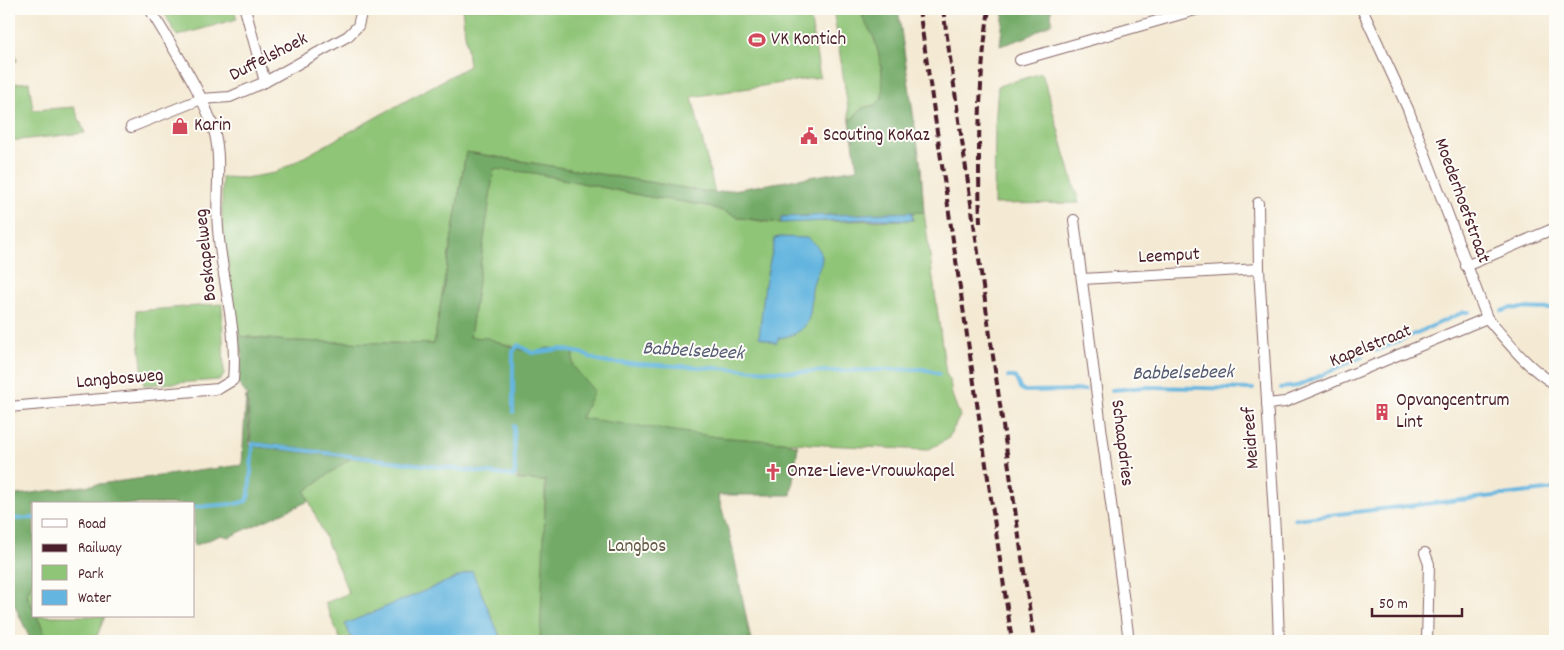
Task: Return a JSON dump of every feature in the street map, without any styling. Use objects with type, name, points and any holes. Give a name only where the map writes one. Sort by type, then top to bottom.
[{"type":"street","points":[[150,9],[201,99]]},
{"type":"street","points":[[246,9],[264,82]]},
{"type":"street","name":"Duffelshoek","points":[[131,126],[201,99],[230,97],[264,82],[348,36],[358,26],[362,9]]},
{"type":"street","points":[[1020,60],[1198,9]]},
{"type":"street","name":"Moederhoefstraat","points":[[1362,9],[1408,109],[1487,318],[1510,345],[1543,378],[1555,384]]},
{"type":"street","name":"Boskapelweg","points":[[201,99],[214,134],[216,151],[219,178],[218,226],[222,269],[233,330],[235,358],[233,380]]},
{"type":"street","name":"Meidreef","points":[[1258,204],[1259,269],[1275,532],[1279,641]]},
{"type":"street","name":"Schaapdries","points":[[1074,220],[1130,641]]},
{"type":"street","points":[[1466,266],[1555,228]]},
{"type":"street","name":"Leemput","points":[[1082,279],[1259,269]]},
{"type":"street","name":"Kapelstraat","points":[[1267,404],[1285,402],[1487,318]]},
{"type":"street","name":"Langbosweg","points":[[9,407],[218,389],[233,380]]},
{"type":"street","points":[[1425,553],[1429,564],[1427,641]]},
{"type":"green space","points":[[162,9],[234,9],[237,19],[177,36]]},
{"type":"green space","points":[[462,9],[809,9],[820,77],[692,97],[715,193],[466,152],[434,344],[288,341],[239,336],[222,226],[222,177],[245,178],[275,173],[469,66]]},
{"type":"green space","points":[[833,9],[862,9],[863,18],[875,41],[882,70],[882,99],[875,105],[862,108],[850,121]]},
{"type":"green space","name":"Langbos","points":[[862,9],[898,9],[921,168],[924,212],[782,217],[781,223],[741,218],[709,206],[644,196],[534,173],[494,169],[470,337],[488,338],[534,353],[548,348],[573,350],[573,366],[594,391],[581,418],[718,437],[783,442],[798,446],[791,495],[718,495],[731,541],[751,641],[540,641],[546,481],[518,479],[518,476],[510,474],[251,442],[247,395],[238,383],[242,356],[239,336],[288,341],[434,344],[466,152],[715,193],[857,169],[850,121],[862,108],[875,105],[882,99],[883,92],[879,55],[873,37],[863,18]]},
{"type":"green space","points":[[1004,9],[1051,9],[1052,23],[1027,37],[1000,46]]},
{"type":"green space","points":[[9,35],[17,61],[9,61]]},
{"type":"green space","points":[[1042,73],[1079,203],[994,204],[995,126],[998,86]]},
{"type":"green space","points":[[29,82],[33,110],[74,107],[85,133],[9,141],[9,84]]},
{"type":"green space","points":[[494,168],[534,173],[644,196],[709,206],[741,218],[767,222],[913,220],[912,212],[924,212],[946,374],[950,380],[952,395],[960,416],[948,439],[927,450],[824,445],[563,426],[548,348],[534,353],[510,345],[470,337]]},
{"type":"green space","points":[[222,304],[224,375],[220,380],[144,385],[136,311]]},
{"type":"green space","points":[[246,396],[250,446],[351,458],[305,491],[309,501],[229,537],[221,535],[195,546],[195,502],[32,502],[32,581],[27,595],[32,606],[32,618],[38,618],[48,641],[31,641],[9,593],[9,496],[242,465]]},
{"type":"green space","points":[[351,458],[516,477],[517,480],[545,481],[545,555],[540,641],[341,641],[325,603],[349,593],[305,491]]},
{"type":"green space","points":[[32,581],[32,606],[27,595]]},
{"type":"green space","points":[[38,618],[104,618],[95,641],[48,641]]},
{"type":"water","points":[[912,212],[913,220],[876,219],[781,223],[781,217]]},
{"type":"water","points":[[775,238],[807,238],[820,251],[822,262],[812,289],[809,319],[798,332],[779,338],[776,343],[759,337],[765,284]]},
{"type":"water","points":[[472,571],[502,641],[353,641],[345,624]]},
{"type":"waterway","name":"Babbelsebeek","points":[[1502,311],[1511,308],[1555,309]]},
{"type":"waterway","name":"Babbelsebeek","points":[[1376,351],[1464,312],[1469,312]]},
{"type":"waterway","name":"Babbelsebeek","points":[[513,412],[513,352],[518,345],[532,353],[560,349],[581,353],[601,362],[794,372],[923,369],[939,374]]},
{"type":"waterway","name":"Babbelsebeek","points":[[1281,388],[1297,386],[1362,357]]},
{"type":"waterway","name":"Babbelsebeek","points":[[1008,377],[1015,377],[1020,388],[1025,391],[1085,390]]},
{"type":"waterway","name":"Babbelsebeek","points":[[1112,390],[1146,387],[1253,389]]},
{"type":"waterway","name":"Babbelsebeek","points":[[236,504],[246,501],[249,495],[253,444],[513,476],[515,474],[514,426]]},
{"type":"waterway","points":[[1295,519],[1555,489]]},
{"type":"waterway","name":"Babbelsebeek","points":[[195,507],[232,504]]},
{"type":"waterway","name":"Babbelsebeek","points":[[9,519],[32,518]]},
{"type":"railway","points":[[919,9],[1012,641]]},
{"type":"railway","points":[[943,9],[1034,641]]},
{"type":"railway","points":[[980,223],[980,116],[985,36],[989,9]]},
{"type":"place","name":"VK Kontich","points":[[757,40]]},
{"type":"place","name":"Karin","points":[[180,126]]},
{"type":"place","name":"Scouting KoKaz","points":[[809,136]]},
{"type":"place","name":"Opvangcentrum Lint","points":[[1382,412]]},
{"type":"place","name":"Onze-Lieve-Vrouwkapel","points":[[773,472]]}]
